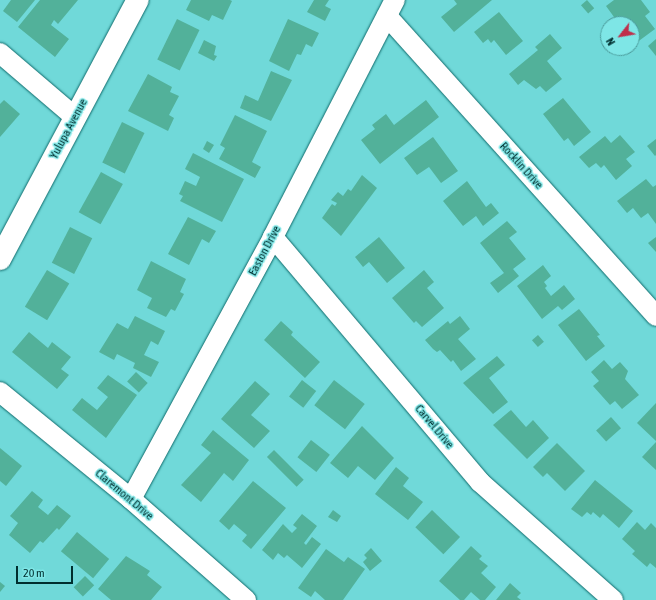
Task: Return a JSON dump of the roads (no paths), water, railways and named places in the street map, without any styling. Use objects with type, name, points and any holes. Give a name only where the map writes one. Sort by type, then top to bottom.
[{"type":"street","name":"Yulupa Avenue","points":[[0,259],[138,0]]},
{"type":"street","name":"Easton Drive","points":[[131,499],[273,237],[391,8]]},
{"type":"street","name":"Rocklin Drive","points":[[391,8],[656,316]]},
{"type":"street","points":[[0,53],[75,117]]},
{"type":"street","name":"Carvel Drive","points":[[273,237],[480,482],[613,600]]},
{"type":"street","name":"Claremont Drive","points":[[0,392],[131,499],[246,600]]}]
